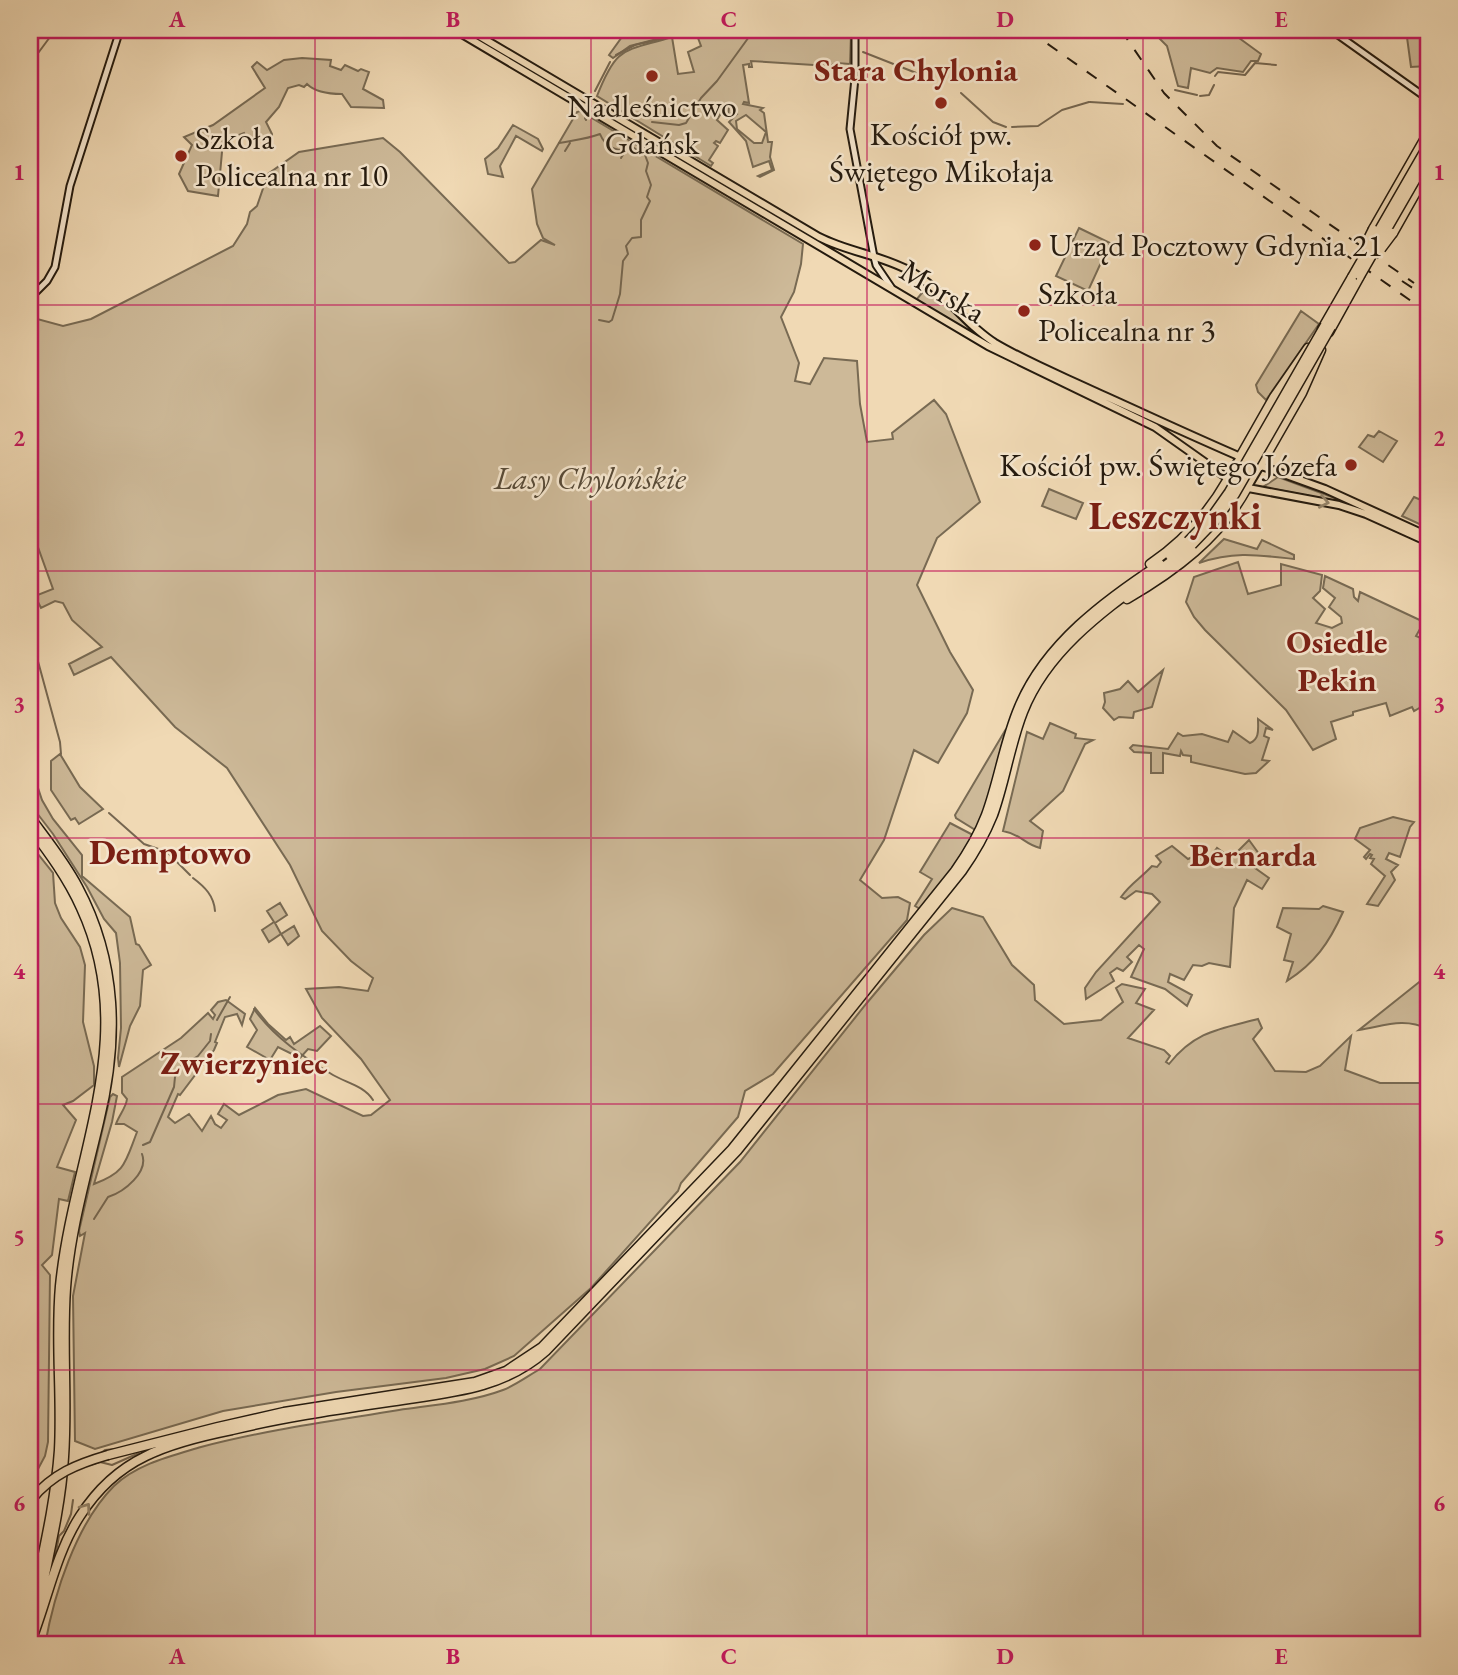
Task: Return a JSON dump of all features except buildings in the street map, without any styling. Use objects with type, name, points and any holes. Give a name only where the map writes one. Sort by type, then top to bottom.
[{"type":"highway","points":[[1356,277],[1373,229],[1428,132]]},
{"type":"highway","points":[[32,1642],[67,1539],[89,1503],[110,1481],[133,1463],[158,1450],[205,1436],[284,1419],[476,1388],[517,1372],[544,1349],[688,1200],[792,1080],[955,871],[986,823],[1022,715],[1051,665],[1069,644],[1103,613],[1190,543],[1212,516],[1328,326],[1428,145]]},
{"type":"highway","points":[[1356,277],[1428,158]]},
{"type":"highway","points":[[1356,277],[1392,233],[1428,171]]},
{"type":"highway","points":[[1240,457],[1284,381],[1328,326]]},
{"type":"highway","points":[[1260,466],[1302,393],[1328,326]]},
{"type":"highway","points":[[986,823],[1011,730],[1024,696],[1054,652],[1112,591],[1181,540],[1206,513],[1228,479]]},
{"type":"highway","points":[[1103,613],[1175,569],[1200,548],[1221,526],[1247,488]]},
{"type":"highway","points":[[1206,513],[1221,526]]},
{"type":"highway","points":[[1089,616],[1114,595],[1190,543]]},
{"type":"highway","points":[[30,817],[72,876],[96,927],[107,965],[113,1003],[107,1068],[70,1255],[65,1316],[66,1421],[63,1479],[32,1642]]},
{"type":"highway","points":[[30,828],[69,883],[94,943],[104,983],[107,1068]]},
{"type":"highway","points":[[30,1617],[52,1509],[57,1465],[62,1262],[74,1201],[101,1100]]},
{"type":"highway","points":[[31,1501],[58,1474],[108,1455],[284,1412],[475,1382],[496,1376],[544,1349]]},
{"type":"main road","name":"Morska","points":[[455,30],[1009,358],[1155,427],[1228,479],[1247,488],[1339,505],[1428,542]]},
{"type":"main road","name":"Morska","points":[[469,30],[819,237],[896,264],[920,276],[984,335],[1010,352],[1260,466],[1325,489],[1428,536]]},
{"type":"main road","points":[[1228,479],[1240,457]]},
{"type":"main road","points":[[1247,488],[1260,466]]},
{"type":"street","points":[[30,298],[47,281],[54,267],[73,173],[120,30]]},
{"type":"street","points":[[855,30],[855,78],[850,129],[874,257],[893,290]]},
{"type":"street","points":[[1331,30],[1428,99]]},
{"type":"street","points":[[861,253],[871,244]]},
{"type":"green space","points":[[627,30],[635,30],[641,36],[680,30],[677,34],[630,46],[613,58],[609,55]]},
{"type":"green space","points":[[695,30],[830,30],[831,36],[843,38],[851,34],[850,64],[836,63],[830,66],[751,61],[752,67],[749,67],[749,64],[743,65],[749,103],[743,104],[763,108],[760,110],[764,113],[768,142],[772,142],[770,157],[774,170],[760,177],[758,176],[772,170],[769,161],[753,167],[746,141],[729,122],[737,114],[733,111],[728,117],[729,105],[726,105],[717,120],[728,130],[720,143],[714,143],[718,146],[709,160],[713,163],[711,166],[597,96],[610,67],[632,49],[672,37],[678,74],[694,72],[688,52],[701,46]],"holes":[[[746,115],[766,132],[762,143],[754,143],[737,129],[736,121]]]},
{"type":"green space","points":[[1151,30],[1191,30],[1192,35],[1223,34],[1228,30],[1261,54],[1258,61],[1251,61],[1243,72],[1217,68],[1210,73],[1191,68],[1188,88],[1178,86],[1167,46]]},
{"type":"green space","points":[[1406,30],[1428,30],[1428,66],[1411,67]]},
{"type":"green space","points":[[284,60],[331,60],[330,66],[341,70],[345,65],[358,71],[361,69],[369,72],[363,89],[383,100],[384,108],[351,107],[342,94],[319,91],[307,84],[304,87],[299,85],[288,88],[279,107],[266,122],[272,134],[272,142],[267,145],[264,138],[259,139],[257,136],[247,140],[244,133],[223,141],[218,196],[188,191],[179,174],[192,145],[184,137],[213,125],[265,88],[252,67],[257,62],[267,70]]},
{"type":"green space","name":"Lasy Chylońskie","points":[[580,111],[803,244],[794,292],[781,317],[799,363],[795,381],[810,384],[824,358],[857,361],[860,404],[867,442],[893,439],[892,433],[934,400],[946,414],[980,502],[937,538],[917,585],[950,652],[973,690],[967,713],[938,763],[914,750],[884,840],[860,880],[882,898],[898,897],[910,903],[907,920],[773,1074],[745,1091],[738,1117],[681,1183],[678,1191],[591,1288],[514,1356],[485,1369],[446,1378],[336,1392],[223,1411],[95,1449],[75,1441],[73,1296],[85,1233],[80,1236],[79,1231],[110,1097],[113,1094],[117,1096],[112,1122],[94,1184],[119,1170],[130,1152],[137,1132],[124,1124],[116,1124],[127,1099],[122,1093],[122,1077],[181,1038],[208,1013],[213,1019],[215,1015],[211,1010],[218,1002],[226,1000],[245,1014],[242,1025],[237,1014],[225,1017],[214,1050],[180,1095],[178,1094],[168,1117],[175,1123],[189,1114],[202,1131],[211,1116],[221,1128],[227,1120],[218,1114],[224,1104],[239,1115],[278,1095],[306,1089],[363,1116],[371,1115],[390,1100],[361,1059],[322,1018],[306,989],[339,987],[368,991],[373,978],[351,961],[322,931],[290,865],[227,768],[175,727],[111,657],[74,675],[69,664],[102,647],[72,620],[63,603],[55,601],[41,608],[35,596],[53,589],[30,525],[30,317],[63,326],[91,319],[233,246],[247,224],[250,212],[257,206],[268,174],[299,152],[383,138],[509,263],[515,262],[541,240],[555,245],[543,238],[537,224],[532,189]]},
{"type":"green space","points":[[513,125],[538,139],[542,151],[516,136],[500,166],[503,177],[488,174],[485,159],[498,148]]},
{"type":"green space","points":[[1079,228],[1110,243],[1088,291],[1056,276]]},
{"type":"green space","points":[[927,287],[982,338],[995,347],[916,300]]},
{"type":"green space","points":[[1301,311],[1319,324],[1266,400],[1258,392],[1256,385]]},
{"type":"green space","points":[[1379,431],[1397,441],[1383,462],[1359,447],[1368,435],[1374,437]]},
{"type":"green space","points":[[1278,477],[1351,504],[1263,487]]},
{"type":"green space","points":[[1049,489],[1083,503],[1076,519],[1042,506]]},
{"type":"green space","points":[[1414,497],[1428,503],[1428,528],[1402,516]]},
{"type":"green space","points":[[1224,539],[1257,549],[1262,540],[1294,555],[1294,559],[1235,555],[1199,563]]},
{"type":"green space","points":[[1238,562],[1248,594],[1281,585],[1281,564],[1322,575],[1320,591],[1313,598],[1325,609],[1316,623],[1332,628],[1342,623],[1341,617],[1329,607],[1335,598],[1323,588],[1325,576],[1353,589],[1354,597],[1358,601],[1360,592],[1424,622],[1416,636],[1428,641],[1428,703],[1414,711],[1412,707],[1390,716],[1386,703],[1353,712],[1353,715],[1331,722],[1336,739],[1313,750],[1286,710],[1205,630],[1186,602],[1194,577]]},
{"type":"green space","points":[[1163,670],[1152,707],[1134,712],[1133,718],[1119,717],[1114,720],[1103,708],[1104,693],[1120,689],[1128,681],[1138,692]]},
{"type":"green space","points":[[1258,719],[1273,730],[1266,728],[1264,736],[1269,738],[1262,760],[1269,761],[1256,773],[1245,774],[1191,762],[1191,756],[1183,755],[1181,751],[1180,756],[1163,753],[1163,773],[1151,773],[1151,753],[1134,752],[1130,748],[1133,745],[1168,749],[1178,733],[1183,736],[1202,734],[1228,742],[1233,731],[1250,743],[1257,736]]},
{"type":"green space","points":[[1050,723],[1076,734],[1075,738],[1093,740],[1085,744],[1063,791],[1030,821],[1043,831],[1040,848],[1003,831],[1027,732],[1043,739]]},
{"type":"green space","points":[[1006,729],[990,791],[977,831],[955,815]]},
{"type":"green space","points":[[60,754],[80,787],[103,809],[79,824],[75,818],[71,820],[51,790],[51,761]]},
{"type":"green space","points":[[30,780],[36,782],[53,819],[82,855],[82,876],[130,917],[136,944],[151,965],[143,970],[140,1006],[130,1026],[119,1067],[120,963],[116,933],[104,919],[53,834],[30,804]]},
{"type":"green space","points":[[1393,817],[1414,822],[1400,857],[1389,853],[1386,859],[1398,865],[1391,872],[1395,880],[1378,906],[1367,904],[1385,876],[1371,864],[1374,859],[1370,858],[1372,855],[1366,859],[1364,857],[1370,850],[1355,839],[1360,828]]},
{"type":"green space","points":[[950,823],[973,835],[953,868],[920,909],[915,906],[932,879],[920,872]]},
{"type":"green space","points":[[1249,840],[1262,858],[1255,868],[1269,878],[1262,889],[1247,880],[1234,908],[1230,967],[1209,963],[1202,966],[1193,965],[1184,980],[1170,974],[1168,982],[1192,995],[1187,1006],[1165,989],[1131,977],[1144,949],[1139,945],[1127,957],[1132,962],[1123,971],[1117,968],[1110,973],[1114,981],[1086,999],[1085,988],[1096,972],[1160,902],[1152,894],[1136,891],[1125,899],[1121,897],[1152,866],[1157,867],[1161,862],[1156,856],[1172,846],[1188,859],[1197,855],[1207,862],[1217,848],[1231,858]]},
{"type":"green space","points":[[30,844],[53,873],[55,903],[61,918],[80,947],[85,965],[83,1022],[94,1066],[94,1085],[63,1105],[76,1120],[57,1167],[75,1172],[68,1201],[59,1199],[52,1255],[42,1265],[50,1275],[48,1442],[45,1456],[30,1484]]},
{"type":"green space","points":[[280,903],[287,915],[275,923],[281,934],[269,942],[262,930],[274,922],[267,911]]},
{"type":"green space","points":[[1323,906],[1343,912],[1320,951],[1306,967],[1287,981],[1293,962],[1284,960],[1291,934],[1277,927],[1283,908],[1319,909]]},
{"type":"green space","points":[[952,908],[983,917],[1012,965],[1034,985],[1035,1000],[1064,1024],[1101,1020],[1123,1002],[1116,988],[1122,984],[1145,989],[1136,1003],[1154,1010],[1128,1038],[1164,1050],[1170,1056],[1166,1062],[1169,1064],[1199,1038],[1220,1029],[1258,1019],[1262,1028],[1253,1039],[1275,1071],[1306,1072],[1320,1066],[1351,1036],[1345,1070],[1380,1083],[1428,1083],[1428,1645],[45,1645],[61,1582],[88,1520],[114,1486],[133,1472],[178,1454],[250,1436],[452,1403],[491,1394],[508,1388],[540,1369],[740,1162],[866,1004],[924,935]]},
{"type":"green space","points":[[294,926],[299,936],[288,945],[281,934]]},
{"type":"green space","points":[[1428,975],[1428,1029],[1402,1023],[1359,1030]]},
{"type":"green space","points":[[255,1008],[268,1024],[286,1040],[290,1037],[294,1044],[320,1026],[331,1036],[317,1051],[308,1049],[300,1058],[278,1047],[270,1060],[247,1047],[257,1030],[250,1019]]},
{"type":"waterway","points":[[616,55],[635,45],[677,35],[686,30]]},
{"type":"waterway","points":[[652,122],[679,125],[686,123],[701,98],[717,81],[754,30]]},
{"type":"waterway","points":[[1357,36],[1371,30]]},
{"type":"waterway","points":[[30,64],[50,37]]},
{"type":"waterway","points":[[863,52],[929,78]]},
{"type":"waterway","points":[[595,91],[610,62]]},
{"type":"waterway","points":[[1215,76],[1218,72],[1245,75],[1255,63],[1276,65]]},
{"type":"waterway","points":[[1200,96],[1209,95],[1214,85]]},
{"type":"waterway","points":[[1175,90],[1197,95]]},
{"type":"waterway","points":[[961,93],[993,122],[1006,127]]},
{"type":"waterway","points":[[1012,127],[1038,126],[1062,110],[1089,102]]},
{"type":"waterway","points":[[1090,102],[1123,104]]},
{"type":"waterway","points":[[559,143],[600,134],[605,143],[613,148],[634,148]]},
{"type":"waterway","points":[[565,151],[570,143]]},
{"type":"waterway","points":[[599,320],[612,320],[620,294],[623,261],[628,254],[626,246],[632,238],[641,237],[641,220],[650,201],[647,197],[651,185],[646,171],[648,163],[645,155],[634,148]]},
{"type":"waterway","points":[[621,158],[626,150]]},
{"type":"waterway","points":[[36,654],[61,754]]},
{"type":"waterway","points":[[109,813],[144,844],[167,852],[190,875]]},
{"type":"waterway","points":[[193,878],[208,892],[215,911]]},
{"type":"waterway","points":[[217,1020],[230,997]]},
{"type":"waterway","points":[[254,1009],[290,1046],[333,1075],[360,1088],[373,1100]]},
{"type":"waterway","points":[[143,1145],[150,1142],[180,1067],[198,1056],[210,1041],[211,1034]]},
{"type":"waterway","points":[[94,1219],[108,1197],[128,1186],[139,1174],[142,1154]]},
{"type":"waterway","points":[[146,1450],[154,1447]]},
{"type":"waterway","points":[[101,1453],[115,1449]]},
{"type":"waterway","points":[[90,1465],[100,1462],[112,1465],[139,1453]]},
{"type":"waterway","points":[[54,1562],[59,1536],[71,1514],[73,1500]]},
{"type":"railway","points":[[1028,30],[1428,313]]},
{"type":"railway","points":[[1121,30],[1164,93],[1217,146],[1414,283]]},
{"type":"railway","points":[[1402,281],[1428,298]]},
{"type":"place","name":"Nadleśnictwo Gdańsk","points":[[652,76]]},
{"type":"place","name":"Kościół pw. Świętego Mikołaja","points":[[941,103]]},
{"type":"place","name":"Szkoła Policealna nr 10","points":[[181,156]]},
{"type":"place","name":"Urząd Pocztowy Gdynia 21","points":[[1035,245]]},
{"type":"place","name":"Szkoła Policealna nr 3","points":[[1024,311]]},
{"type":"place","name":"Kościół pw. Świętego Józefa","points":[[1351,465]]},
{"type":"district","name":"Stara Chylonia","points":[[916,69]]},
{"type":"district","name":"Leszczynki","points":[[1175,516]]},
{"type":"district","name":"Osiedle Pekin","points":[[1337,660]]},
{"type":"district","name":"Demptowo","points":[[170,852]]},
{"type":"district","name":"Bernarda","points":[[1253,854]]},
{"type":"district","name":"Zwierzyniec","points":[[244,1062]]}]
